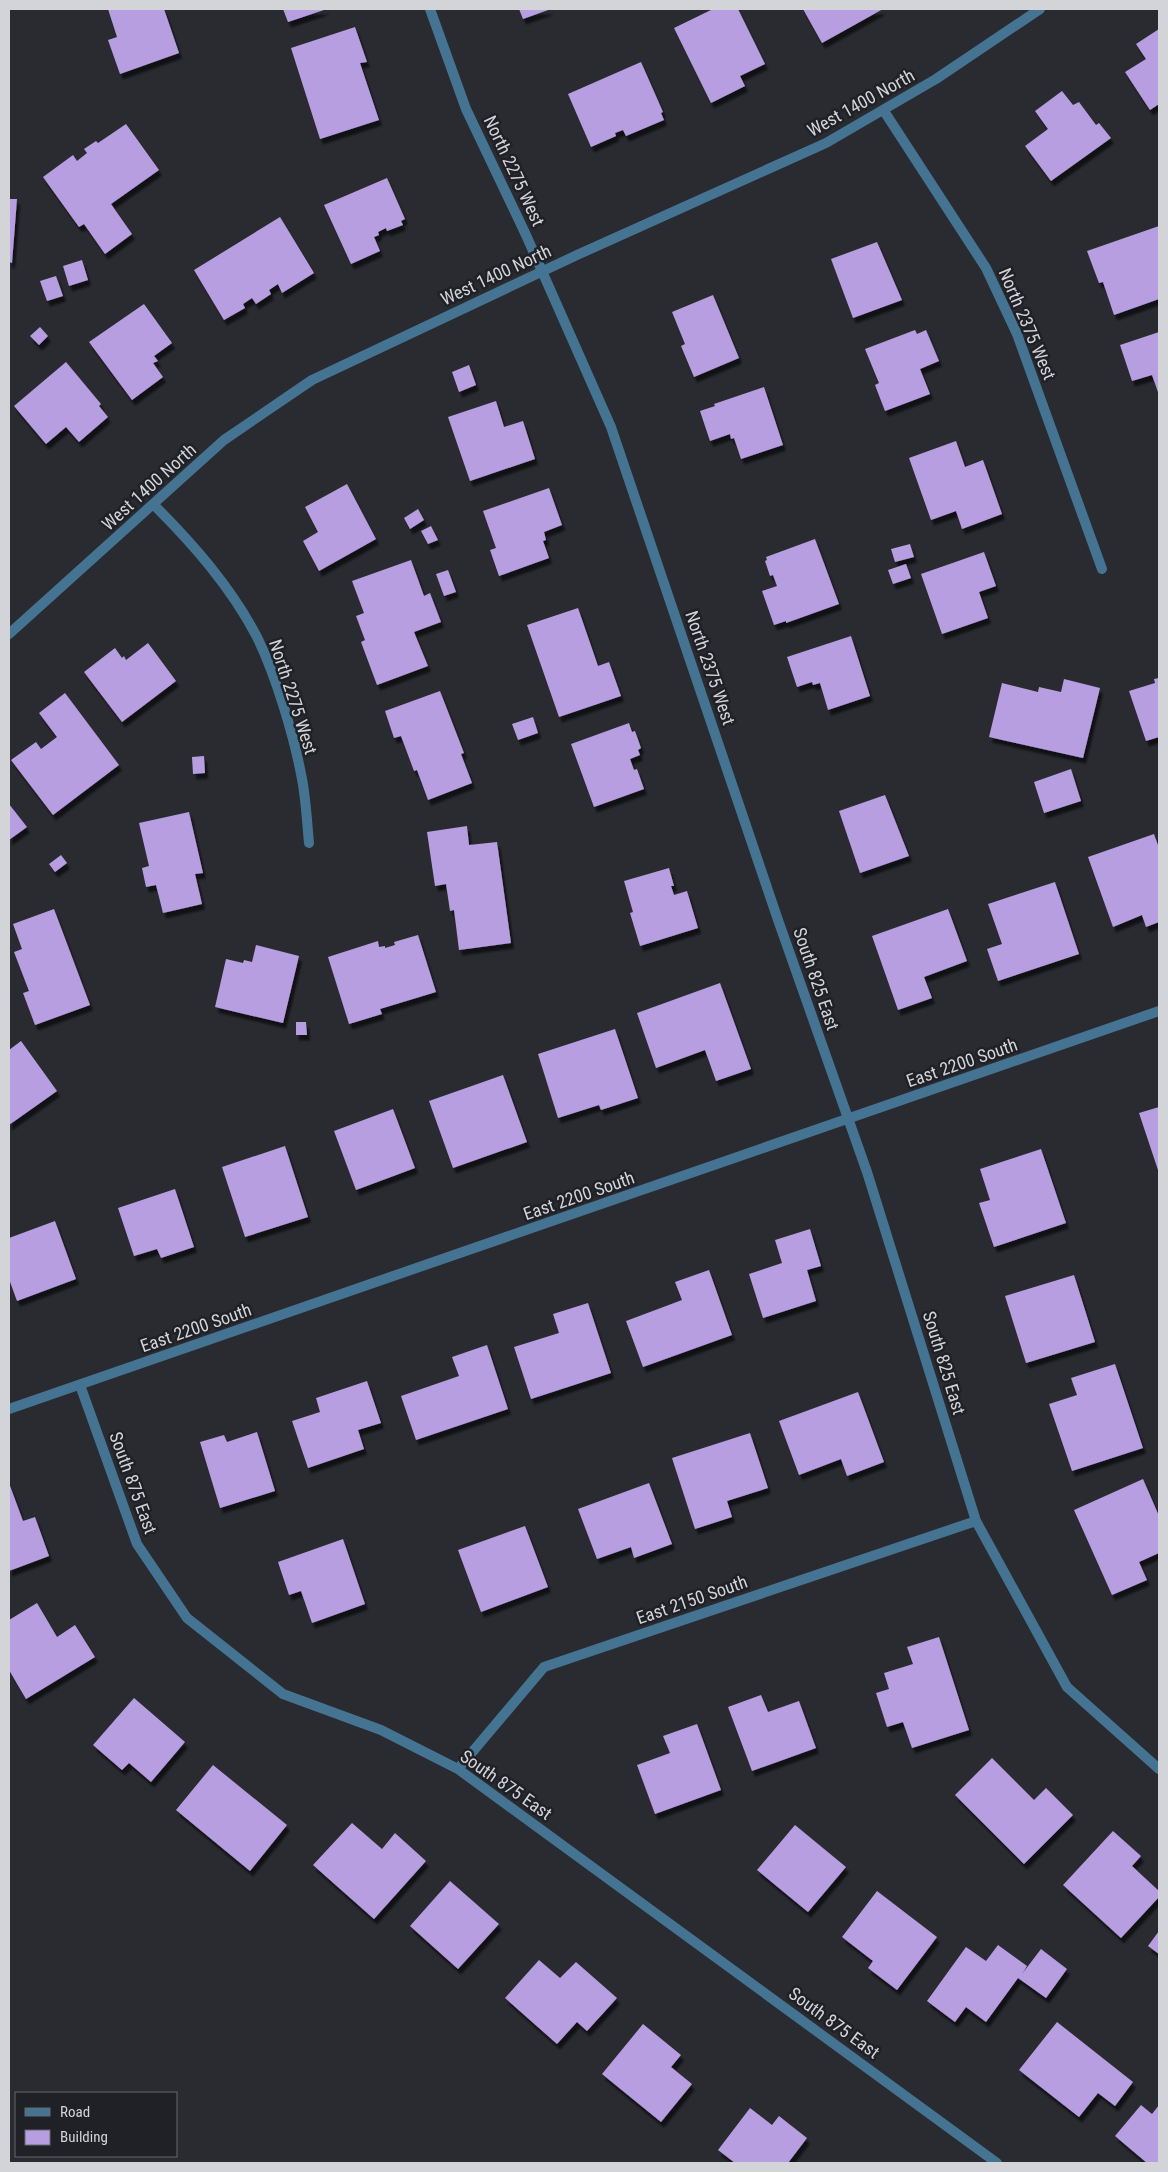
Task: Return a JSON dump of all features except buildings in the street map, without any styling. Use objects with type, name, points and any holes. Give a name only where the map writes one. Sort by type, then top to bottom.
[{"type":"street","name":"North 2275 West","points":[[430,9],[466,109],[543,272],[611,427]]},
{"type":"street","name":"West 1400 North","points":[[9,634],[224,440],[312,380],[826,143],[936,80],[1040,9]]},
{"type":"street","name":"North 2375 West","points":[[884,111],[986,268],[1016,334],[1102,569]]},
{"type":"street","name":"North 2375 West","points":[[611,427],[778,920]]},
{"type":"street","name":"North 2275 West","points":[[154,505],[182,533],[230,592],[257,638],[280,695],[302,779],[309,843]]},
{"type":"street","name":"South 825 East","points":[[778,920],[868,1172],[976,1521],[1067,1687],[1159,1769]]},
{"type":"street","name":"East 2200 South","points":[[9,1409],[1159,1011]]},
{"type":"street","name":"South 875 East","points":[[80,1385],[137,1544],[187,1618],[283,1694],[381,1730],[458,1769],[997,2163]]},
{"type":"street","name":"East 2150 South","points":[[458,1769],[544,1667],[976,1521]]}]
